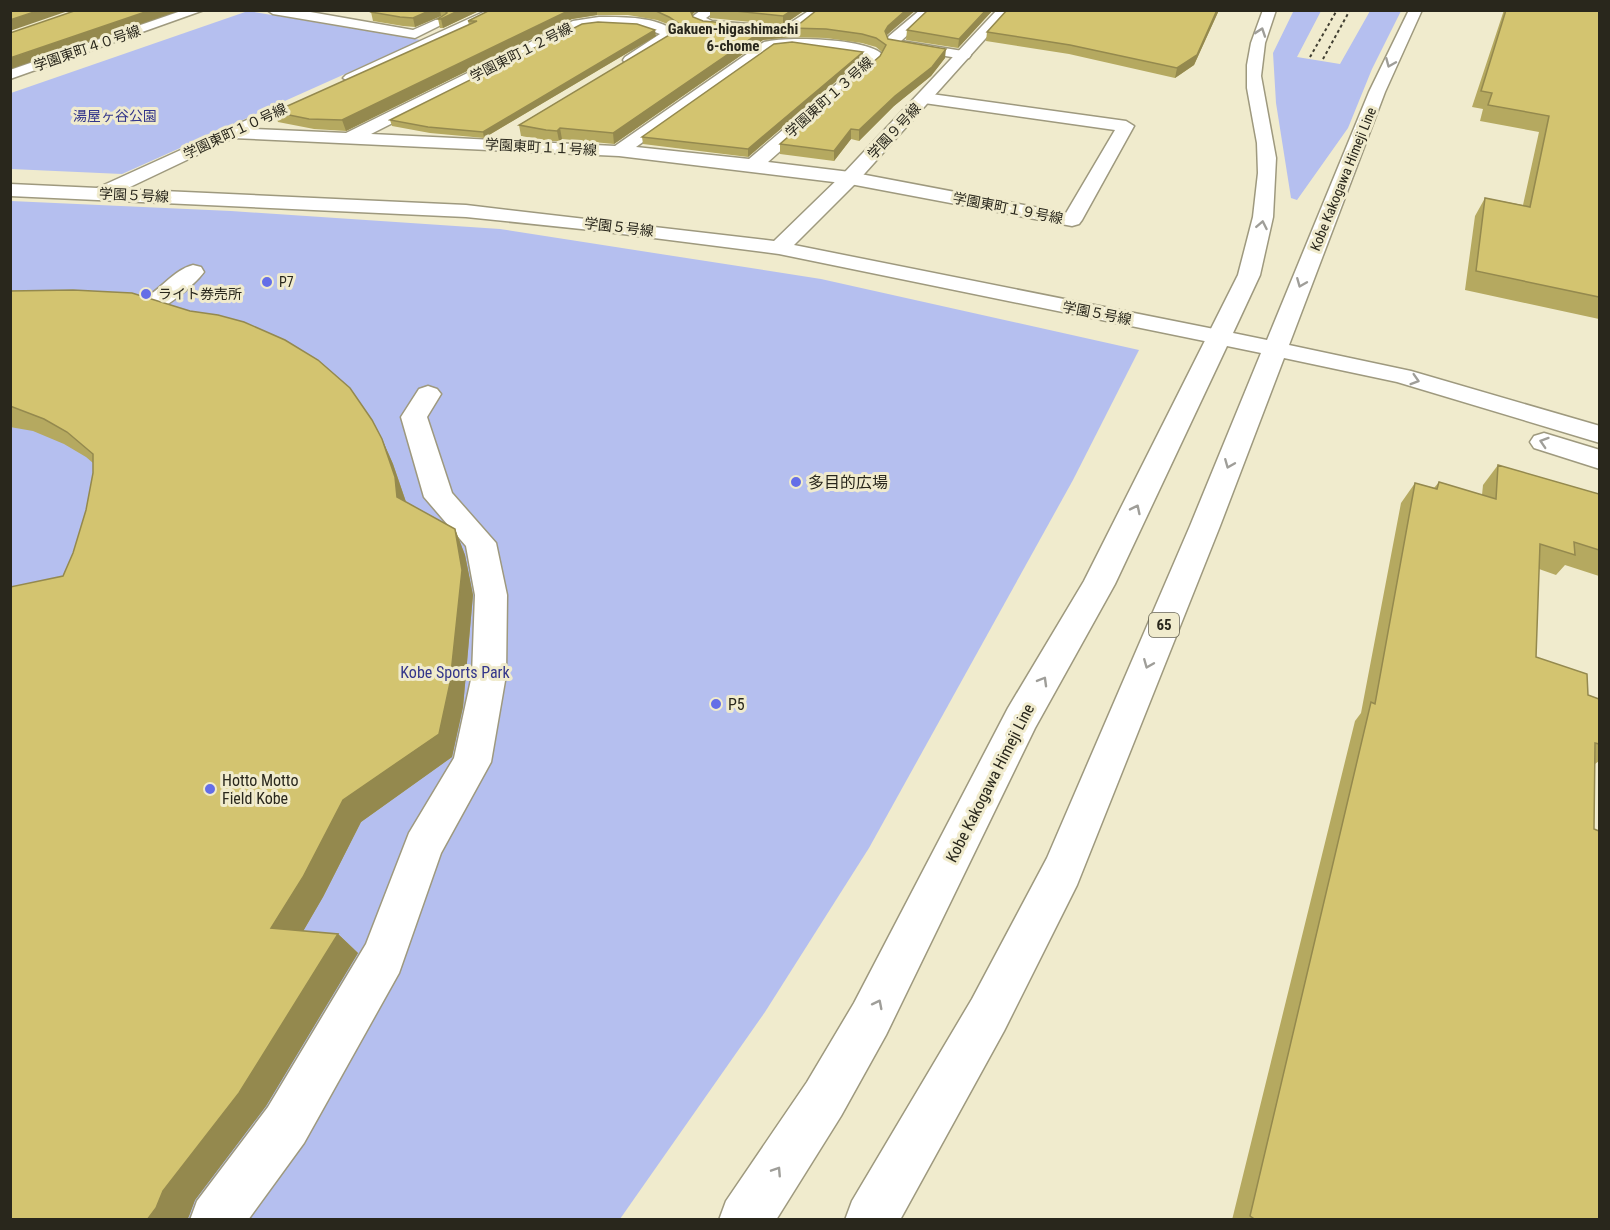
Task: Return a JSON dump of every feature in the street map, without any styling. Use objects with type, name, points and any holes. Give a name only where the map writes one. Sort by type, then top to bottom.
[{"type":"street","name":"学園東町４０号線","points":[[10,75],[198,10]]},
{"type":"street","points":[[273,10],[415,34],[466,10]]},
{"type":"street","points":[[338,84],[500,10]]},
{"type":"street","points":[[711,10],[699,17],[700,21],[708,25],[773,32],[793,29],[819,10]]},
{"type":"street","points":[[929,10],[894,39],[895,44],[964,54]]},
{"type":"street","name":"学園９号線","points":[[779,248],[850,178],[1005,10]]},
{"type":"street","name":"Kobe Kakogawa Himeji Line","points":[[745,1220],[824,1099],[870,1019],[1021,719],[1099,584],[1249,275],[1264,221],[1267,159],[1254,86],[1256,48],[1260,31],[1270,10]]},
{"type":"street","name":"Kobe Kakogawa Himeji Line","points":[[871,1220],[988,1015],[1062,871],[1276,350],[1377,92],[1416,10]]},
{"type":"street","name":"学園東町１２号線","points":[[351,137],[578,24],[592,20],[610,20],[662,28],[670,34],[617,68]]},
{"type":"street","name":"学園東町１３号線","points":[[619,151],[769,45],[795,42],[865,51],[876,55],[873,61],[753,165]]},
{"type":"street","points":[[41,48],[71,54]]},
{"type":"street","name":"学園東町１９号線","points":[[850,178],[1072,220],[1126,126],[924,98]]},
{"type":"street","name":"学園東町１０号線","points":[[102,193],[263,118]]},
{"type":"street","name":"学園東町１１号線","points":[[231,133],[619,151],[850,178]]},
{"type":"street","points":[[490,144],[509,133]]},
{"type":"street","name":"学園５号線","points":[[10,190],[466,211],[591,224],[779,248],[1219,337]]},
{"type":"street","points":[[89,305],[135,313],[170,292],[193,272]]},
{"type":"street","points":[[1219,337],[1402,376],[1599,435]]},
{"type":"street","points":[[1276,350],[1391,393],[1599,460]]},
{"type":"street","points":[[216,1220],[286,1125],[383,957],[423,846],[472,762],[489,675],[491,595],[481,543],[439,497],[414,417],[428,394]]},
{"type":"green space","points":[[1294,10],[1321,11],[1297,57],[1340,64],[1370,11],[1401,11],[1372,69],[1348,128],[1297,200],[1291,198],[1276,103],[1273,53]]},
{"type":"green space","name":"湯屋ヶ谷公園","points":[[248,11],[421,40],[122,174],[11,169],[11,93]]},
{"type":"green space","name":"Kobe Sports Park","points":[[11,201],[231,211],[500,229],[821,279],[1139,350],[1073,480],[869,848],[765,1012],[620,1219],[11,1219]]},
{"type":"building","points":[[10,10],[40,10],[10,20]]},
{"type":"building","points":[[77,10],[151,10],[10,58],[10,33]]},
{"type":"building","points":[[373,10],[431,10],[413,18],[371,12]]},
{"type":"building","points":[[444,10],[460,10],[438,19],[447,13]]},
{"type":"building","points":[[490,10],[570,10],[342,120],[309,119],[274,112],[477,21],[468,21]]},
{"type":"building","points":[[651,10],[690,10],[693,17],[703,21],[784,28],[798,25],[817,10],[906,10],[888,26],[885,31],[888,39],[946,49],[932,67],[895,96],[859,130],[851,129],[834,151],[780,144],[880,56],[886,45],[876,38],[862,34],[826,29],[790,28],[762,31],[613,133],[560,128],[557,131],[519,125],[671,34],[678,26],[678,23],[669,17]]},
{"type":"building","points":[[726,10],[792,10],[783,16]]},
{"type":"building","points":[[928,10],[986,10],[959,39],[907,30]]},
{"type":"building","points":[[1007,10],[1217,10],[1197,55],[1177,68],[1070,45],[987,32]]},
{"type":"building","points":[[1506,10],[1599,11],[1599,297],[1476,271],[1485,198],[1530,207],[1549,116],[1488,105],[1492,93],[1481,91]]},
{"type":"building","points":[[598,22],[637,24],[655,30],[483,132],[428,127],[390,120],[582,24]]},
{"type":"building","points":[[792,42],[863,52],[748,149],[642,137],[774,44]]},
{"type":"building","name":"Hotto Motto Field Kobe","points":[[73,290],[132,293],[190,311],[244,322],[285,340],[318,360],[350,388],[372,420],[382,439],[395,477],[397,497],[455,529],[462,570],[450,683],[439,734],[343,800],[303,877],[271,928],[338,934],[239,1093],[163,1191],[156,1208],[147,1220],[10,1220],[10,587],[63,576],[73,553],[86,510],[93,473],[93,454],[67,432],[44,419],[10,406],[10,291]]},
{"type":"building","points":[[1498,465],[1599,494],[1599,550],[1574,542],[1575,555],[1540,544],[1536,657],[1587,674],[1588,695],[1599,699],[1599,744],[1595,743],[1594,829],[1599,831],[1599,1220],[1256,1220],[1250,1216],[1371,702],[1375,704],[1415,483],[1437,489],[1439,482],[1496,499]]},
{"type":"railway","points":[[1310,57],[1337,10]]},
{"type":"railway","points":[[1323,59],[1350,10]]},
{"type":"place","name":"P7","points":[[267,282]]},
{"type":"place","name":"ライト券売所","points":[[146,294]]},
{"type":"place","name":"多目的広場","points":[[796,482]]},
{"type":"place","name":"P5","points":[[716,704]]},
{"type":"place","name":"Hotto Motto Field Kobe","points":[[210,789]]},
{"type":"district","name":"Gakuen-higashimachi 6-chome","points":[[733,38]]}]
